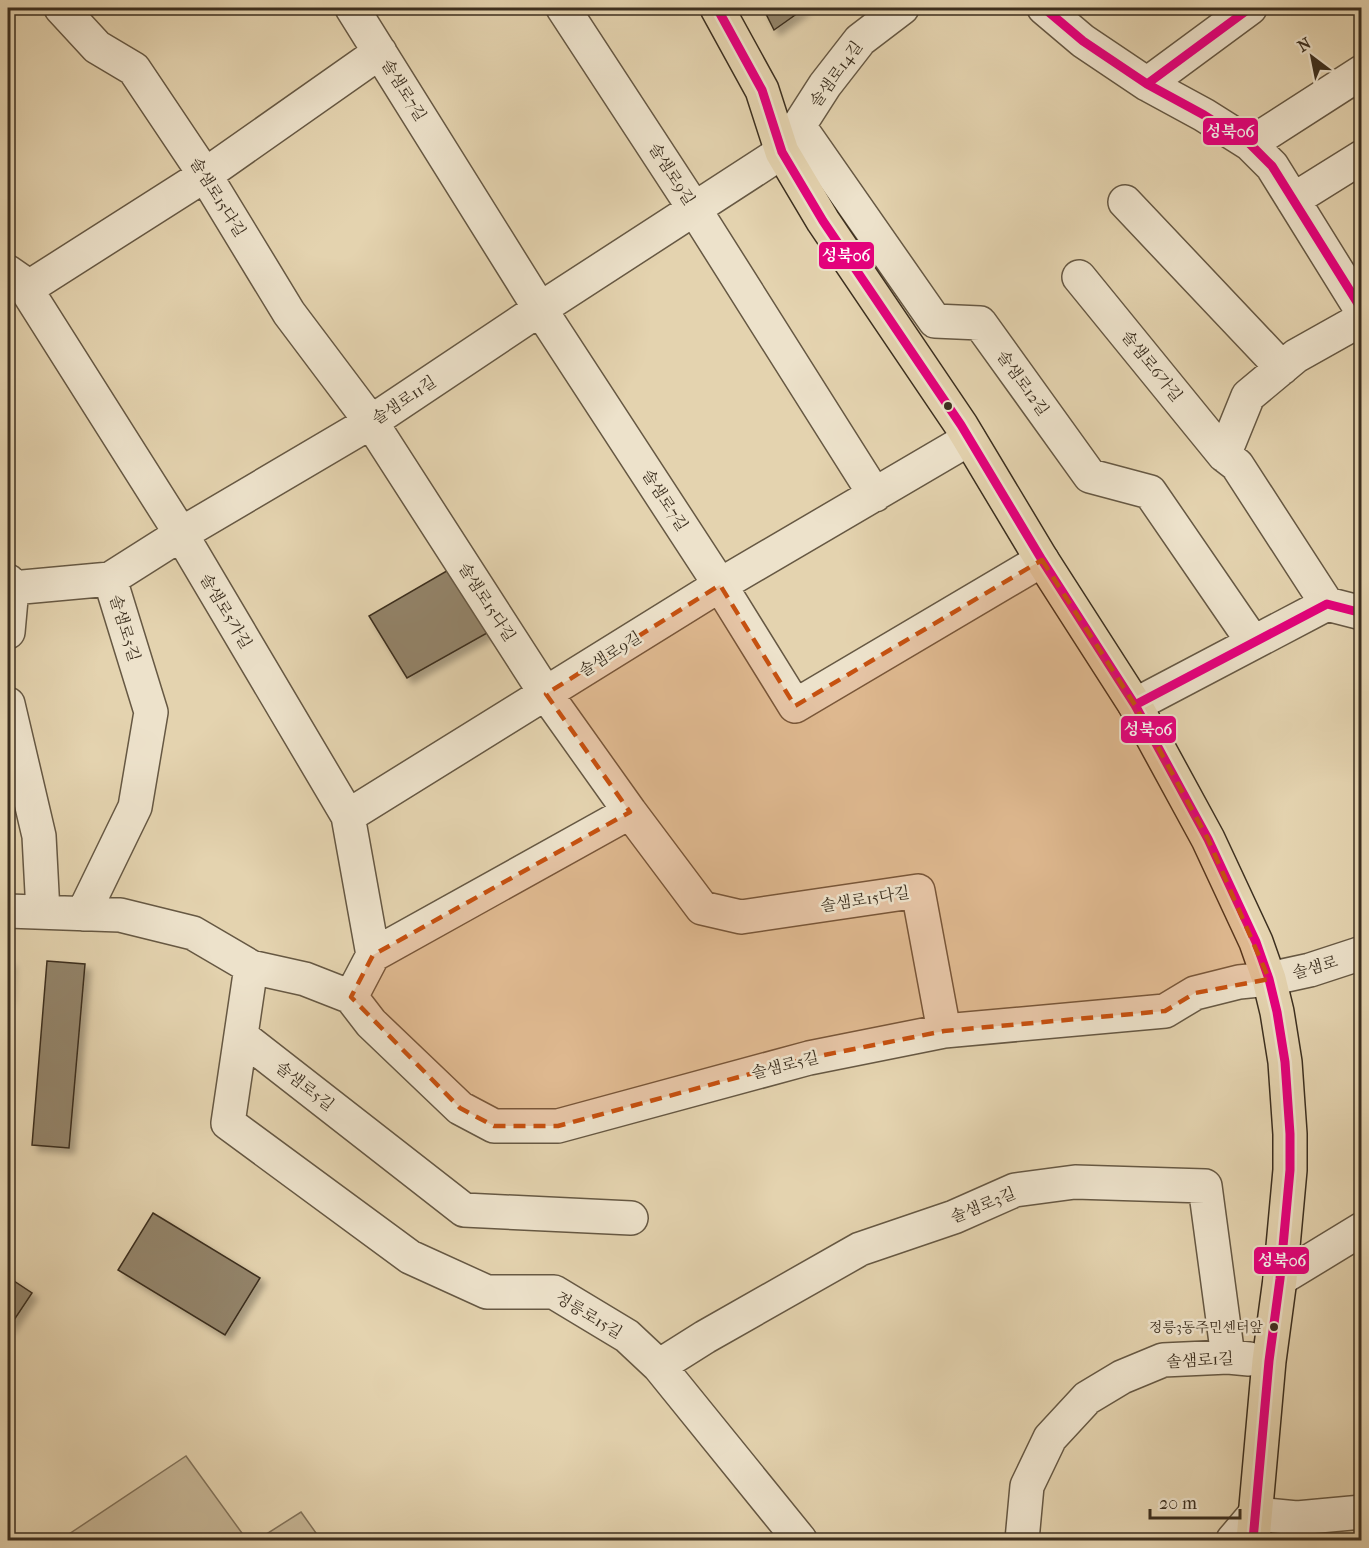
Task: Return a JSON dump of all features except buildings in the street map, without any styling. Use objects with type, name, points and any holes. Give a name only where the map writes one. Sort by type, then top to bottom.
[{"type":"main road","name":"솔샘로","points":[[717,8],[791,139],[823,221],[969,439],[1042,560],[1135,705],[1208,839],[1256,942],[1269,979],[1277,1012],[1285,1062],[1290,1170],[1254,1527]]},
{"type":"street","name":"솔샘로15다길","points":[[62,8],[97,47],[134,69],[205,175],[290,313],[371,422],[546,694],[702,908],[741,917],[918,891],[944,1031]]},
{"type":"street","name":"솔샘로7길","points":[[352,8],[540,309],[720,585],[795,706],[1042,560]]},
{"type":"street","name":"솔샘로9길","points":[[563,8],[695,210],[875,495]]},
{"type":"street","name":"솔샘로14길","points":[[791,139],[825,85],[860,40],[902,8]]},
{"type":"street","points":[[1044,8],[1083,41],[1147,84],[1204,115],[1250,144],[1272,166],[1362,311]]},
{"type":"street","points":[[1147,84],[1250,8]]},
{"type":"street","name":"솔샘로7길","points":[[205,175],[380,52]]},
{"type":"street","points":[[1250,144],[1362,72]]},
{"type":"street","name":"솔샘로11길","points":[[10,585],[110,579],[181,534],[371,422],[540,309],[695,210],[791,139]]},
{"type":"street","name":"솔샘로12길","points":[[791,139],[935,321],[980,323],[1090,476],[1150,492],[1252,642]]},
{"type":"street","points":[[1293,200],[1362,157]]},
{"type":"street","name":"솔샘로5가길","points":[[205,175],[16,280],[181,534],[348,816],[373,955]]},
{"type":"street","points":[[1125,202],[1282,368]]},
{"type":"street","name":"솔샘로6가길","points":[[1079,277],[1224,455],[1237,465],[1327,604]]},
{"type":"street","points":[[1224,455],[1248,396],[1296,356],[1362,319]]},
{"type":"street","name":"솔샘로9길","points":[[348,816],[720,585],[969,439]]},
{"type":"street","name":"솔샘로5길","points":[[83,914],[135,807],[152,712],[110,579]]},
{"type":"street","points":[[8,632],[10,585]]},
{"type":"street","points":[[1135,705],[1327,604],[1362,613]]},
{"type":"street","points":[[8,704],[39,836],[43,912]]},
{"type":"street","points":[[8,911],[120,915],[192,933],[251,967],[305,979],[351,997],[373,955],[630,812]]},
{"type":"street","name":"솔샘로","points":[[1269,979],[1310,970],[1362,953]]},
{"type":"street","points":[[241,1036],[251,967]]},
{"type":"street","name":"솔샘로5길","points":[[351,997],[371,1023],[460,1108],[494,1126],[558,1126],[809,1058],[944,1031],[1165,1011],[1196,993],[1239,982],[1269,979]]},
{"type":"street","name":"솔샘로5길","points":[[241,1036],[464,1210],[631,1218]]},
{"type":"street","name":"정릉로15길","points":[[241,1036],[228,1123],[410,1257],[487,1292],[554,1292],[627,1336],[659,1366],[800,1540]]},
{"type":"street","name":"솔샘로3길","points":[[659,1366],[705,1337],[860,1249],[954,1217],[1015,1190],[1076,1182],[1205,1186],[1228,1357]]},
{"type":"street","points":[[1280,1280],[1362,1229]]},
{"type":"street","name":"솔샘로1길","points":[[1022,1540],[1027,1486],[1050,1438],[1086,1398],[1122,1377],[1163,1360],[1228,1357],[1269,1361]]},
{"type":"street","points":[[1233,1540],[1254,1527],[1297,1518],[1362,1512]]},
{"type":"highlighted area","points":[[1042,560],[1135,705],[1208,839],[1269,979],[1195,993],[1165,1011],[944,1031],[809,1058],[558,1126],[494,1126],[460,1108],[351,997],[373,955],[630,812],[546,694],[720,585],[795,706]]},
{"type":"shaded area","points":[[186,1456],[247,1540],[60,1540]]},
{"type":"shaded area","points":[[301,1512],[321,1540],[257,1540]]},
{"type":"transit line","name":"성북06","points":[[717,8],[762,90],[782,152],[823,221],[961,425],[1042,560],[1135,705],[1208,839],[1256,942],[1269,979],[1285,1062],[1290,1170],[1280,1279],[1269,1361],[1253,1540]]},
{"type":"transit line","name":"성북06","points":[[1044,8],[1083,41],[1147,84],[1204,115],[1250,144],[1272,166],[1362,310]]},
{"type":"transit line","name":"성북06","points":[[1147,84],[1250,8]]},
{"type":"transit line","name":"성북06","points":[[1135,705],[1327,604],[1362,613]]},
{"type":"place","name":"정릉3동주민센터앞","points":[[1274,1327]]}]
